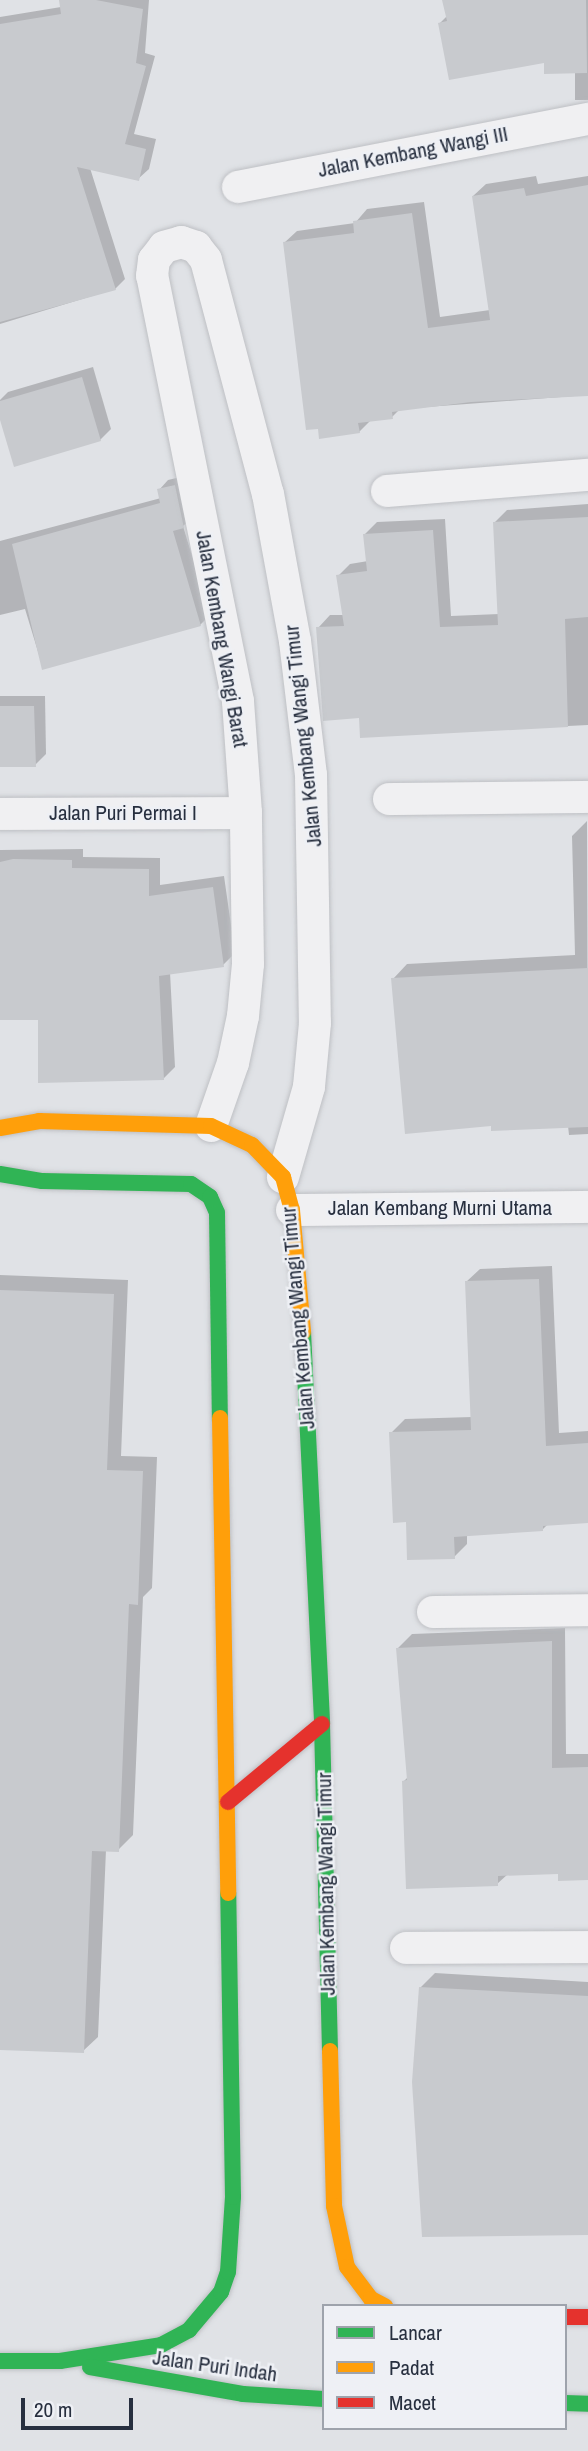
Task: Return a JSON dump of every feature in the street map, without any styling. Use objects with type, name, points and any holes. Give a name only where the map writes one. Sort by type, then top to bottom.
[{"type":"main road","points":[[0,1128],[39,1121],[211,1126],[252,1145],[283,1177]]},
{"type":"main road","points":[[0,1174],[42,1181],[191,1184],[210,1197],[217,1213],[233,2197],[228,2272],[206,2314],[189,2330],[161,2345],[60,2361],[0,2361]]},
{"type":"main road","name":"Jalan Kembang Wangi Timur","points":[[283,1177],[292,1210],[301,1299],[322,1724],[334,2206],[347,2267],[378,2302]]},
{"type":"main road","points":[[228,1802],[322,1724]]},
{"type":"main road","points":[[567,2317],[588,2317]]},
{"type":"main road","name":"Jalan Puri Indah","points":[[60,2361],[232,2392],[322,2399]]},
{"type":"main road","points":[[567,2403],[588,2404]]},
{"type":"street","name":"Jalan Kembang Wangi III","points":[[238,187],[588,119]]},
{"type":"street","name":"Jalan Kembang Wangi Barat","points":[[206,260],[196,247],[181,243],[164,247],[154,260],[152,276],[238,701],[246,813],[248,964],[243,1016],[233,1063],[211,1126]]},
{"type":"street","name":"Jalan Kembang Wangi Timur","points":[[206,260],[268,494],[295,641],[311,775],[315,1023],[309,1087],[283,1177]]},
{"type":"street","points":[[387,491],[588,475]]},
{"type":"street","points":[[389,799],[588,797]]},
{"type":"street","name":"Jalan Puri Permai I","points":[[0,814],[246,813]]},
{"type":"street","name":"Jalan Kembang Murni Utama","points":[[292,1210],[588,1207]]},
{"type":"street","points":[[433,1612],[588,1610]]},
{"type":"street","points":[[406,1948],[588,1947]]},
{"type":"building","points":[[59,0],[96,0],[143,9],[136,63],[146,66],[125,144],[146,149],[139,181],[77,167],[116,290],[0,322],[0,24],[61,14]]},
{"type":"building","points":[[442,0],[586,0],[587,73],[544,74],[544,63],[449,80],[438,23],[447,21]]},
{"type":"building","points":[[588,185],[588,396],[471,402],[392,412],[393,419],[358,423],[360,433],[319,439],[318,429],[306,430],[283,242],[354,233],[353,221],[412,213],[428,328],[490,320],[472,196],[524,188],[526,196]]},
{"type":"building","points":[[82,377],[101,441],[14,467],[0,420],[0,401]]},
{"type":"building","points":[[175,485],[184,528],[173,531],[201,626],[42,670],[12,544],[160,503],[157,489]]},
{"type":"building","points":[[588,517],[588,617],[565,619],[568,727],[360,738],[359,718],[323,721],[316,627],[344,626],[336,575],[367,571],[363,534],[433,530],[440,627],[498,625],[493,522]]},
{"type":"building","points":[[0,706],[34,706],[36,767],[0,767]]},
{"type":"building","points":[[13,859],[72,860],[72,868],[149,869],[149,896],[213,887],[224,967],[159,976],[164,1080],[38,1083],[38,1020],[0,1020],[0,862]]},
{"type":"building","points":[[588,968],[588,1127],[491,1131],[491,1126],[405,1134],[391,978]]},
{"type":"building","points":[[539,1279],[546,1446],[588,1443],[588,1523],[543,1526],[543,1531],[454,1537],[455,1559],[407,1560],[406,1522],[393,1523],[389,1432],[471,1430],[465,1281]]},
{"type":"building","points":[[0,1290],[114,1294],[107,1470],[143,1471],[138,1605],[129,1604],[119,1852],[92,1851],[84,2053],[0,2050]]},
{"type":"building","points":[[552,1641],[552,1768],[588,1767],[588,1880],[558,1881],[558,1874],[498,1876],[498,1886],[406,1889],[402,1781],[407,1780],[396,1648]]},
{"type":"building","points":[[419,1987],[588,1996],[588,2235],[422,2237],[412,2082]]},
{"type":"traffic: fast","points":[[0,1174],[42,1181],[191,1184],[210,1197],[217,1213],[220,1418]]},
{"type":"traffic: fast","points":[[303,1332],[322,1724],[330,2051]]},
{"type":"traffic: fast","points":[[0,2361],[60,2361],[161,2345],[189,2330],[221,2292],[228,2272],[233,2197],[228,1893]]},
{"type":"traffic: fast","points":[[90,2367],[243,2394],[322,2399]]},
{"type":"traffic: fast","points":[[567,2403],[588,2404]]},
{"type":"traffic: slow","points":[[0,1128],[39,1121],[211,1126],[252,1145],[283,1177],[292,1210],[303,1332]]},
{"type":"traffic: slow","points":[[220,1418],[228,1893]]},
{"type":"traffic: slow","points":[[330,2051],[334,2206],[347,2267],[371,2299],[381,2304]]},
{"type":"traffic: jam","points":[[228,1802],[322,1724]]},
{"type":"traffic: jam","points":[[567,2317],[588,2317]]}]
